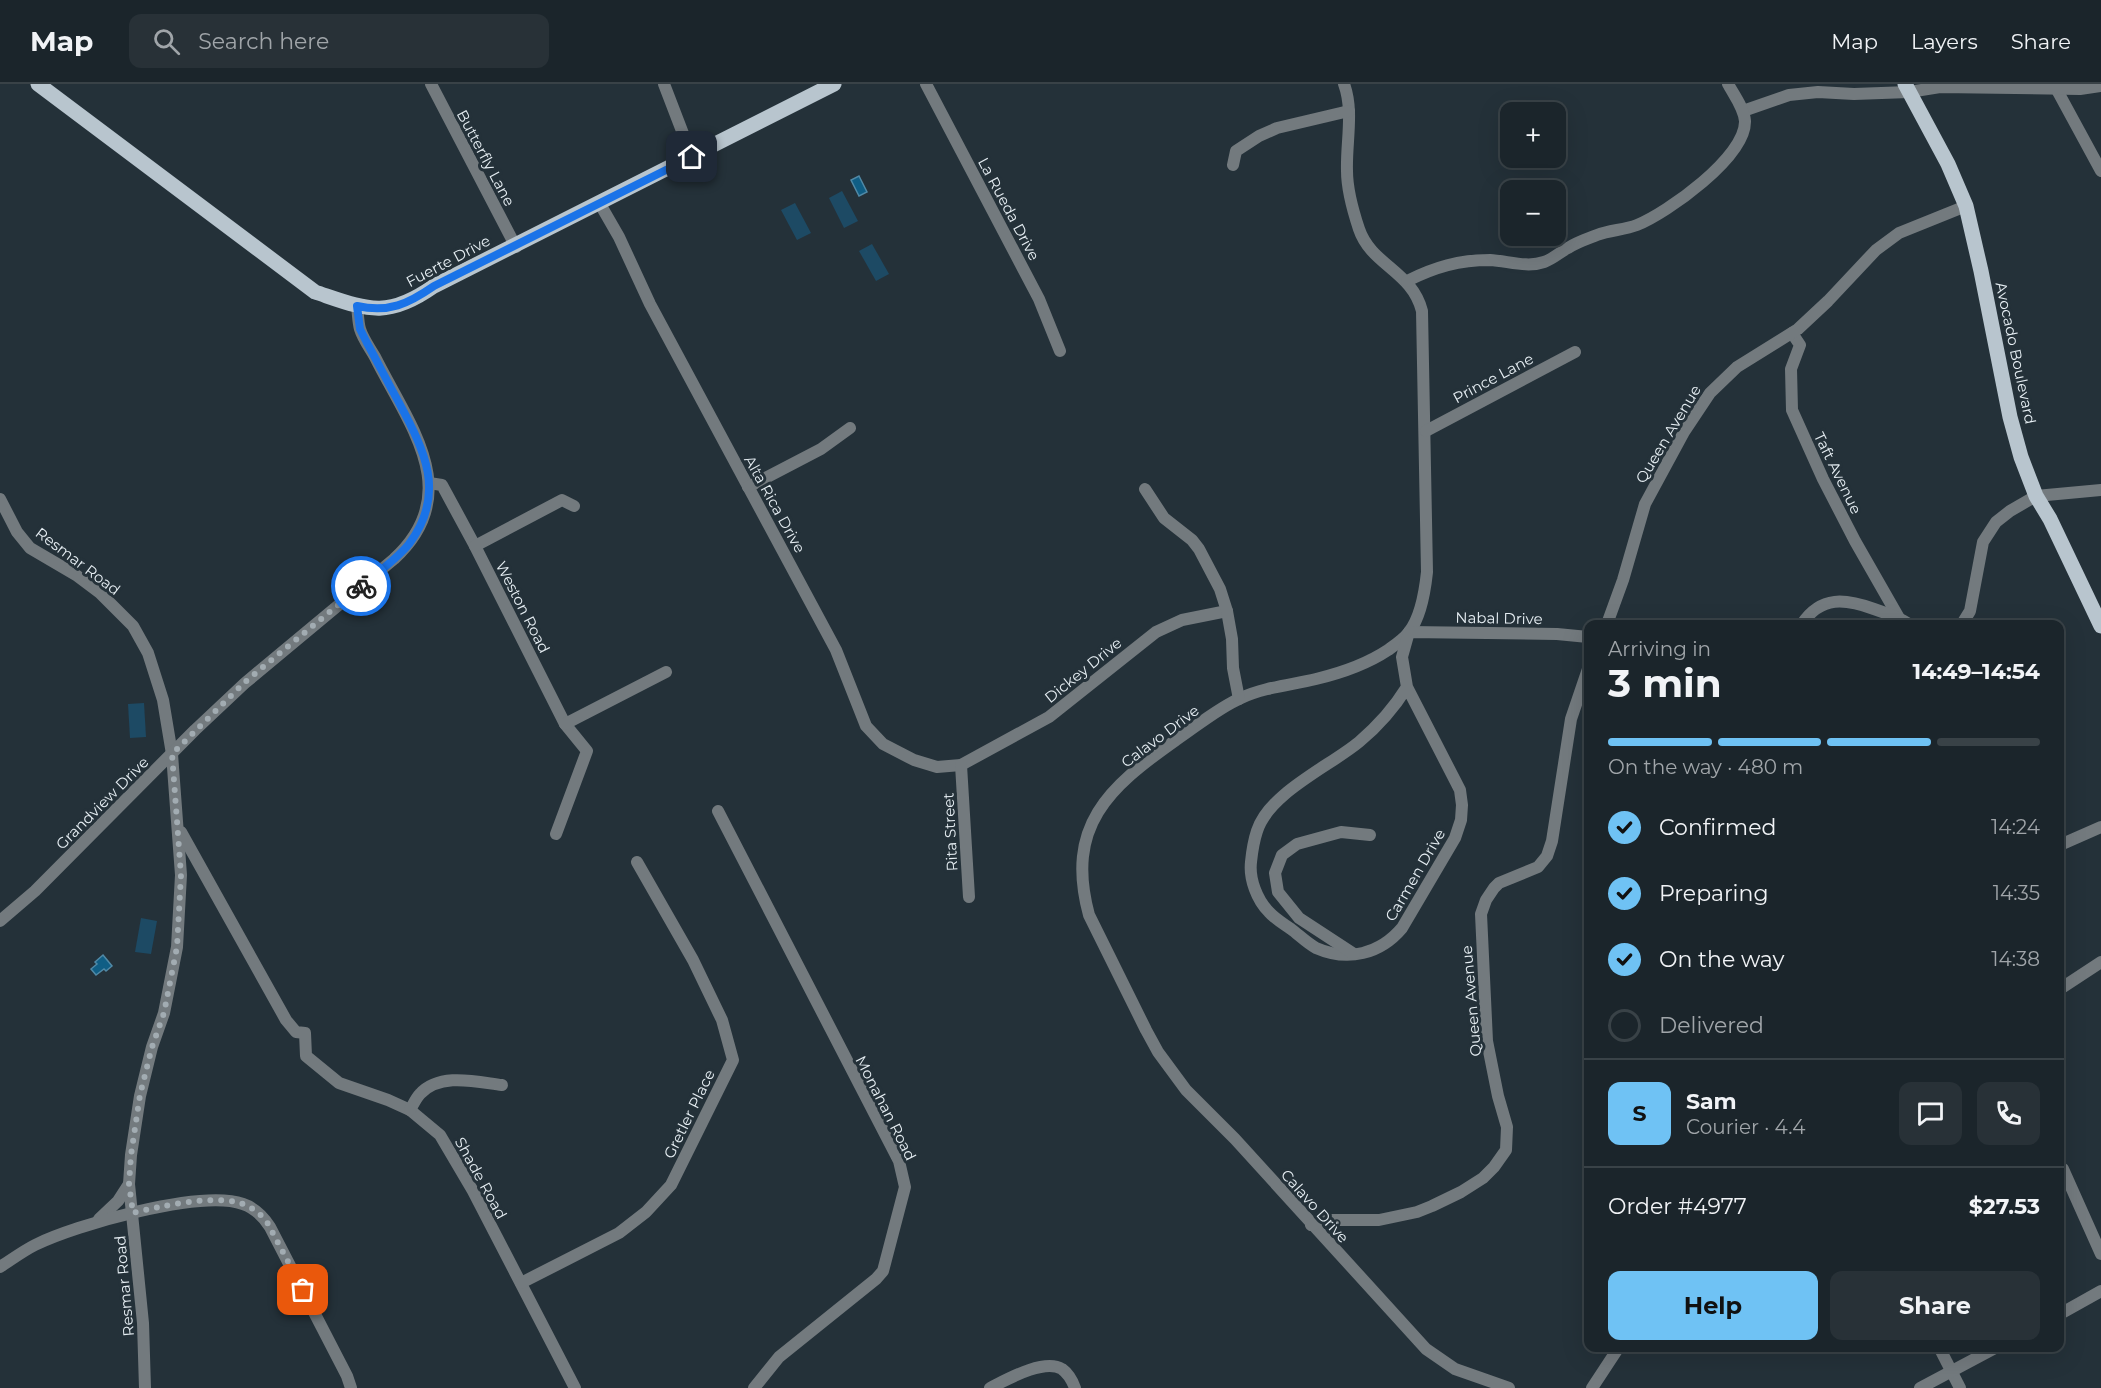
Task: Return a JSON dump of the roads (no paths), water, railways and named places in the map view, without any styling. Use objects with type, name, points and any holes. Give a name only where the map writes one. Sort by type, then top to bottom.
[{"type":"main road","name":"Fuerte Drive","points":[[38,84],[315,292],[368,308],[397,307],[413,301],[434,286],[516,247],[834,84]]},
{"type":"main road","name":"Avocado Boulevard","points":[[1907,88],[1948,164],[1966,206],[1982,271],[2010,417],[2036,496],[2050,519],[2101,626]]},
{"type":"street","name":"Butterfly Lane","points":[[431,84],[516,247]]},
{"type":"street","points":[[664,84],[692,157]]},
{"type":"street","name":"La Rueda Drive","points":[[926,84],[1039,299],[1060,351]]},
{"type":"street","points":[[1344,84],[1349,111],[1346,173],[1358,228],[1366,246],[1407,281],[1419,299],[1422,311],[1427,572],[1425,591],[1409,632]]},
{"type":"street","points":[[1407,281],[1433,268],[1452,263],[1490,260],[1521,264],[1543,262],[1569,247],[1603,233],[1634,226],[1654,218],[1714,172],[1733,151],[1745,123],[1743,111],[1728,84]]},
{"type":"street","points":[[1743,111],[1789,95],[1804,93],[1907,88],[2058,87],[2080,89],[2101,86]]},
{"type":"street","points":[[2058,87],[2101,171]]},
{"type":"street","points":[[1233,165],[1236,151],[1259,136],[1277,128],[1349,111]]},
{"type":"street","name":"Alta Rica Drive","points":[[600,204],[619,237],[650,304],[836,650],[863,719],[871,733],[883,744],[914,760],[937,767],[961,765]]},
{"type":"street","name":"Queen Avenue","points":[[1608,620],[1623,580],[1645,504],[1684,432],[1710,393],[1727,374],[1792,333],[1828,301],[1876,250],[1899,233],[1966,206]]},
{"type":"street","name":"Grandview Drive","points":[[0,921],[35,891],[245,682],[402,552],[420,525],[427,505],[429,483],[423,451],[360,329],[357,306]]},
{"type":"street","name":"Taft Avenue","points":[[1792,333],[1800,345],[1791,369],[1792,411],[1849,531],[1903,620]]},
{"type":"street","name":"Prince Lane","points":[[1426,431],[1575,352]]},
{"type":"street","points":[[748,487],[821,449],[850,428]]},
{"type":"street","name":"Weston Road","points":[[429,483],[442,485],[565,724],[587,751],[556,834]]},
{"type":"street","points":[[1145,489],[1164,518],[1192,540],[1199,549],[1220,589],[1232,639],[1233,668],[1239,699]]},
{"type":"street","points":[[1964,620],[1970,611],[1981,549],[1986,535],[2002,516],[2036,496],[2101,490]]},
{"type":"street","name":"Resmar Road","points":[[0,500],[4,519],[30,548],[76,575],[100,593],[132,626],[148,653],[163,700],[172,754],[181,875],[177,947],[164,1013],[152,1047],[140,1095],[129,1184],[143,1323],[145,1388]]},
{"type":"street","points":[[475,546],[562,500],[574,506]]},
{"type":"street","points":[[1806,620],[1817,608],[1838,601],[1858,603],[1901,620]]},
{"type":"street","name":"Dickey Drive","points":[[961,765],[1049,717],[1156,632],[1182,620],[1227,611]]},
{"type":"street","name":"Nabal Drive","points":[[1409,632],[1557,634],[1584,637]]},
{"type":"street","name":"Carmen Drive","points":[[1407,687],[1396,705],[1372,730],[1357,743],[1292,787],[1273,805],[1258,828],[1251,863],[1257,895],[1269,913],[1315,947],[1336,954],[1367,953],[1394,937],[1402,928],[1455,838],[1461,820],[1460,790],[1407,687],[1402,657],[1409,632]]},
{"type":"street","name":"Calavo Drive","points":[[1409,632],[1392,646],[1363,663],[1318,678],[1262,690],[1239,699],[1156,754],[1129,776],[1107,799],[1096,815],[1082,852],[1081,874],[1089,915],[1100,938],[1159,1054],[1186,1090],[1234,1139],[1426,1349],[1455,1369],[1509,1388]]},
{"type":"street","points":[[565,724],[666,672]]},
{"type":"street","name":"Queen Avenue","points":[[1311,1225],[1325,1220],[1379,1220],[1417,1212],[1461,1192],[1484,1178],[1506,1150],[1507,1127],[1487,1041],[1481,914],[1490,894],[1499,883],[1538,867],[1547,856],[1552,841],[1571,719],[1584,681]]},
{"type":"street","name":"Rita Street","points":[[961,765],[969,897]]},
{"type":"street","name":"Monahan Road","points":[[718,811],[899,1161],[905,1188],[883,1271],[779,1357],[754,1388]]},
{"type":"street","points":[[2064,843],[2101,827]]},
{"type":"street","name":"Shade Road","points":[[179,828],[286,1020],[296,1032],[305,1034],[306,1056],[339,1083],[410,1110],[440,1135],[473,1191],[575,1388]]},
{"type":"street","points":[[1355,955],[1299,918],[1278,891],[1275,873],[1282,855],[1297,844],[1341,832],[1370,835]]},
{"type":"street","name":"Gretler Place","points":[[520,1283],[619,1233],[662,1196],[671,1185],[733,1060],[722,1020],[709,993],[693,960],[637,862]]},
{"type":"street","points":[[2064,986],[2101,962]]},
{"type":"street","points":[[410,1110],[420,1094],[429,1086],[446,1081],[502,1085]]},
{"type":"street","points":[[2064,1171],[2101,1254]]},
{"type":"street","points":[[97,1221],[118,1201],[129,1184]]},
{"type":"street","points":[[0,1267],[35,1245],[97,1221],[182,1203],[227,1201],[244,1204],[258,1212],[267,1222],[347,1376],[351,1388]]},
{"type":"street","points":[[2064,1312],[2101,1291]]},
{"type":"street","points":[[1592,1388],[1616,1352]]},
{"type":"street","points":[[1941,1352],[1960,1388]]},
{"type":"street","points":[[1920,1388],[1987,1352]]},
{"type":"street","points":[[990,1388],[1034,1368],[1051,1366],[1060,1368],[1070,1376],[1075,1388]]}]
